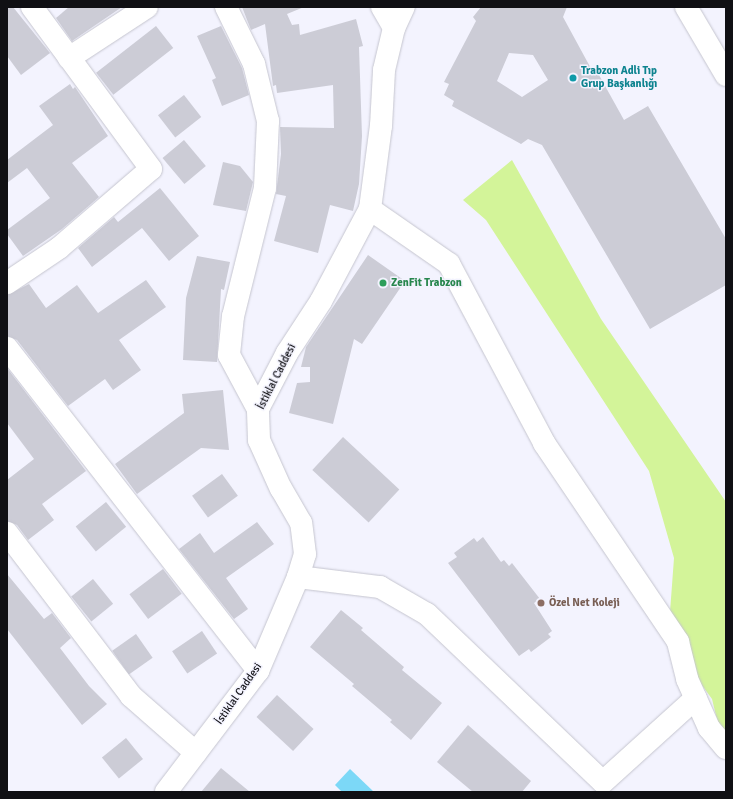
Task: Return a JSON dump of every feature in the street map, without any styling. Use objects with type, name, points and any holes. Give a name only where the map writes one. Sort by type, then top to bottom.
[{"type":"street","points":[[7,283],[59,248],[151,170],[32,7]]},
{"type":"street","points":[[69,58],[147,7]]},
{"type":"street","points":[[226,7],[254,64],[268,121],[265,188],[233,316],[229,355],[258,409]]},
{"type":"street","points":[[382,7],[394,28]]},
{"type":"street","name":"İstiklal Caddesi","points":[[166,792],[258,671],[298,578],[305,554],[301,523],[281,489],[260,440],[258,409],[287,353],[328,289],[370,209],[381,126],[384,70],[394,28],[404,7]]},
{"type":"street","points":[[686,7],[726,75]]},
{"type":"street","points":[[370,209],[449,264],[544,443],[678,642],[687,679],[709,728],[726,748]]},
{"type":"street","points":[[7,348],[258,671]]},
{"type":"street","points":[[7,534],[131,696],[196,753]]},
{"type":"street","points":[[298,578],[380,587],[427,614],[603,782],[696,698]]},
{"type":"green space","points":[[512,160],[601,319],[726,502],[726,757],[712,699],[668,639],[674,558],[649,471],[486,220],[463,200]]},
{"type":"water","points":[[350,769],[374,792],[342,792],[335,785]]},
{"type":"building","points":[[7,7],[13,7],[50,53],[21,75],[7,56]]},
{"type":"building","points":[[69,7],[122,7],[72,41],[56,18]]},
{"type":"building","points":[[242,7],[304,7],[287,14],[292,25],[299,24],[300,35],[356,19],[363,46],[359,47],[362,136],[359,184],[353,211],[330,205],[318,253],[274,241],[286,196],[276,194],[281,154],[280,127],[334,128],[333,85],[277,93],[276,85],[273,86],[265,24],[251,30]]},
{"type":"building","points":[[481,7],[567,7],[563,17],[594,74],[599,75],[624,120],[648,106],[726,239],[726,285],[650,329],[542,145],[528,139],[521,144],[452,106],[454,101],[444,95],[449,84],[444,82],[476,21],[473,17]],"holes":[[[509,53],[533,55],[548,80],[522,97],[497,81]]]},
{"type":"building","points":[[156,26],[173,48],[113,95],[96,73]]},
{"type":"building","points":[[221,26],[242,68],[249,95],[222,106],[212,80],[216,78],[197,36]]},
{"type":"building","points":[[70,84],[73,89],[75,87],[108,136],[72,163],[99,197],[62,229],[23,256],[7,234],[7,230],[50,198],[27,168],[7,183],[7,160],[53,125],[39,106]]},
{"type":"building","points":[[184,95],[201,117],[175,137],[158,115]]},
{"type":"building","points":[[184,140],[206,166],[184,184],[163,158]]},
{"type":"building","points":[[223,162],[240,166],[253,182],[246,211],[213,205]]},
{"type":"building","points":[[160,188],[199,236],[169,261],[142,228],[92,267],[78,248],[114,217],[118,222]]},
{"type":"building","points":[[368,255],[405,281],[362,344],[354,339],[333,424],[289,413],[297,383],[310,382],[310,367],[301,367],[306,347]]},
{"type":"building","points":[[197,256],[230,262],[224,290],[221,289],[217,362],[183,360],[186,298]]},
{"type":"building","points":[[146,280],[166,307],[119,340],[141,370],[113,390],[105,379],[68,406],[17,340],[7,336],[7,295],[29,284],[46,308],[77,285],[98,313]]},
{"type":"building","points":[[7,368],[86,471],[42,504],[54,520],[28,540],[17,525],[7,521],[7,480],[34,459],[7,423]]},
{"type":"building","points":[[223,390],[229,450],[201,448],[137,494],[115,464],[184,413],[182,394]]},
{"type":"building","points":[[343,437],[399,490],[369,522],[312,470]]},
{"type":"building","points":[[222,474],[238,496],[208,518],[192,496]]},
{"type":"building","points":[[106,502],[126,527],[96,551],[76,527]]},
{"type":"building","points":[[257,522],[274,544],[226,578],[248,609],[234,619],[179,549],[200,533],[214,553]]},
{"type":"building","points":[[483,537],[501,562],[504,560],[509,566],[512,563],[540,599],[534,603],[552,631],[548,634],[551,637],[531,652],[529,649],[519,656],[448,563],[457,557],[454,553],[474,538],[477,542]]},
{"type":"building","points":[[163,569],[182,594],[148,619],[129,594]]},
{"type":"building","points":[[7,574],[44,619],[52,613],[71,638],[60,648],[89,686],[107,704],[82,725],[7,629]]},
{"type":"building","points":[[93,579],[113,604],[91,621],[71,597]]},
{"type":"building","points":[[341,610],[363,628],[361,630],[404,667],[402,670],[442,703],[411,740],[390,722],[392,720],[352,686],[354,684],[310,647]]},
{"type":"building","points":[[202,631],[217,653],[187,674],[172,651]]},
{"type":"building","points":[[136,634],[153,658],[129,674],[112,651]]},
{"type":"building","points":[[277,695],[314,729],[293,751],[257,717]]},
{"type":"building","points":[[468,725],[531,781],[522,792],[473,792],[437,762]]},
{"type":"building","points":[[126,738],[143,759],[119,778],[102,758]]},
{"type":"building","points":[[221,768],[250,792],[201,792]]},
{"type":"place","name":"Trabzon Adli Tıp Grup Başkanlığı","points":[[573,78]]},
{"type":"place","name":"ZenFit Trabzon","points":[[383,283]]},
{"type":"place","name":"Özel Net Koleji","points":[[541,603]]}]
